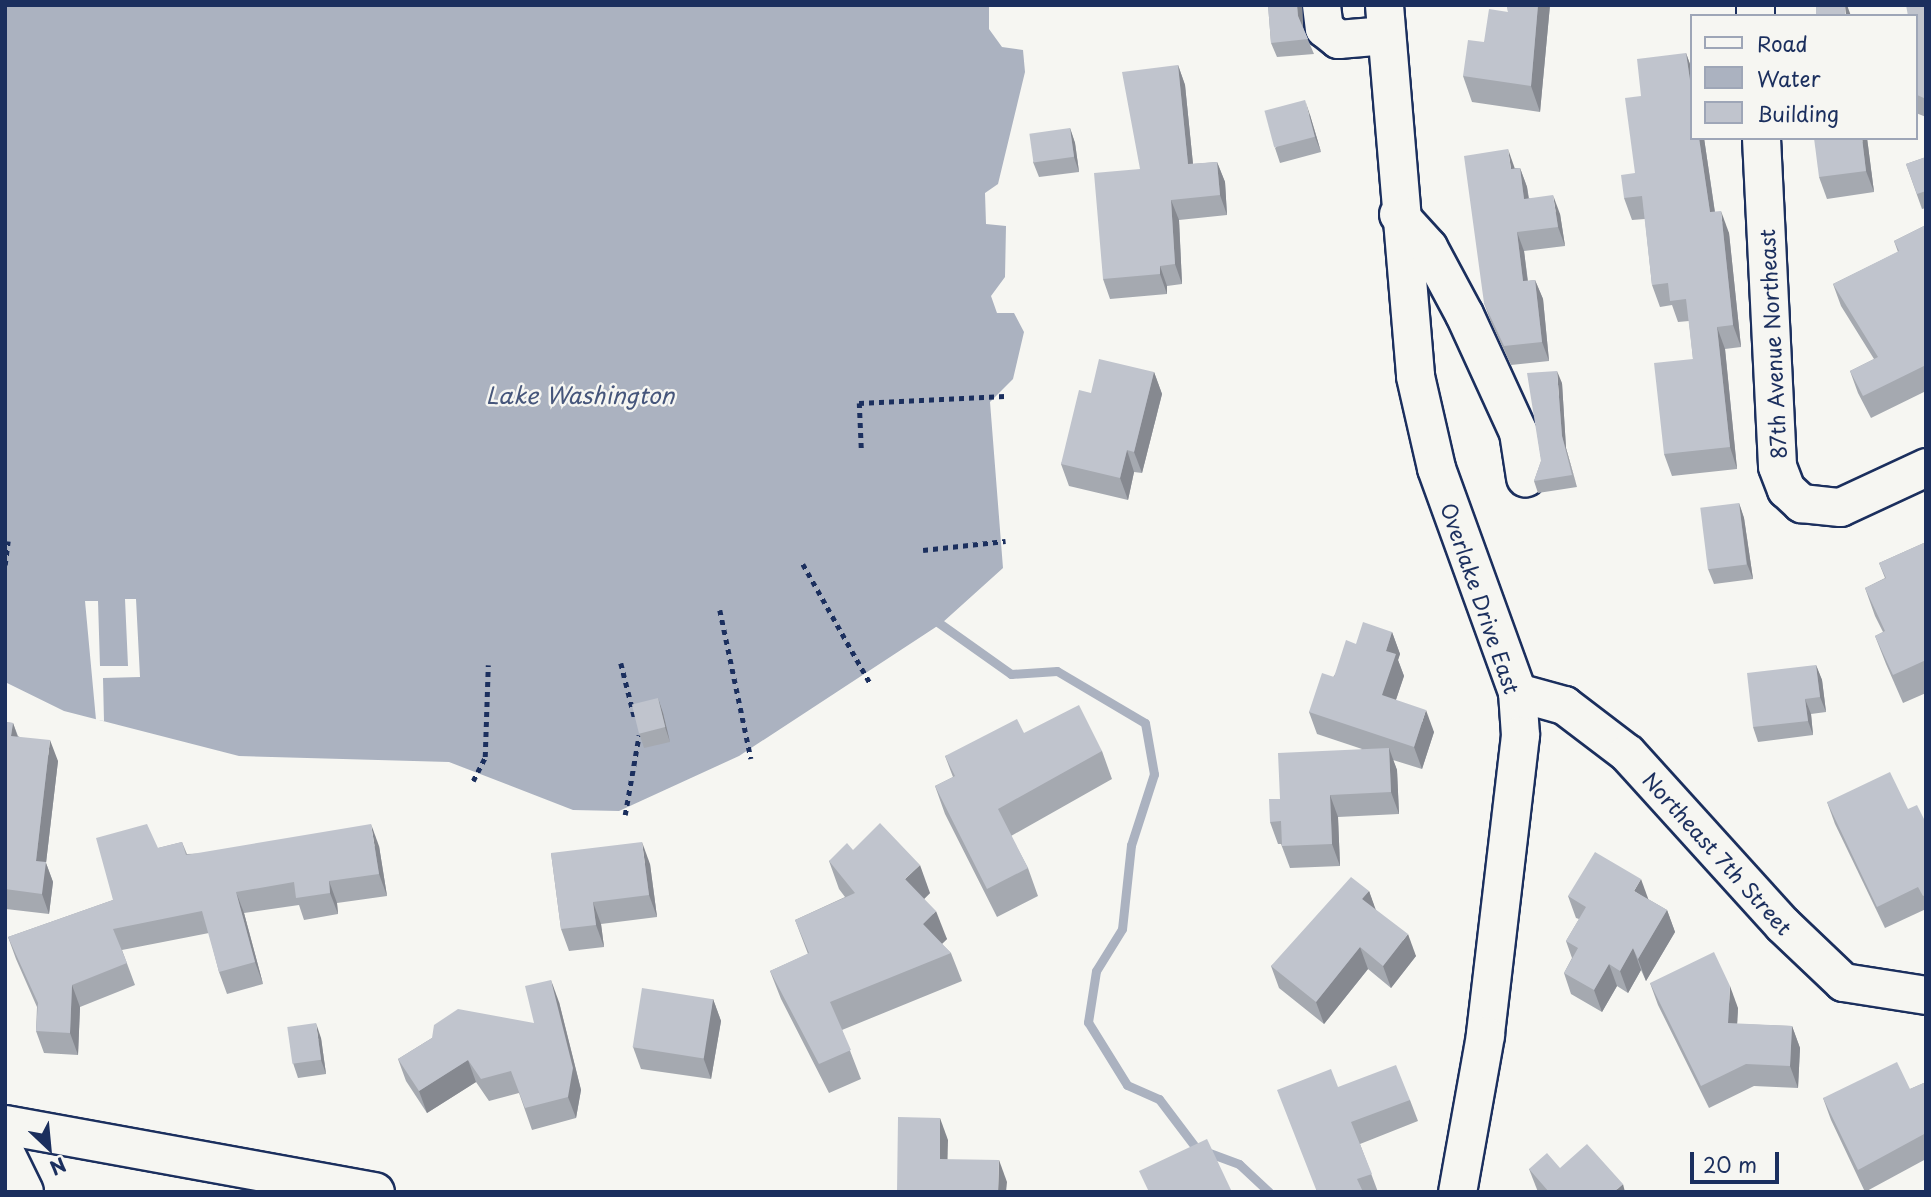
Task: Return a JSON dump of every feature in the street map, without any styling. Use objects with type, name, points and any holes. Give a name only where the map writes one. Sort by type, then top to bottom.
[{"type":"main road","points":[[5,1125],[375,1192]]},
{"type":"main road","points":[[5,1153],[24,1192]]},
{"type":"street","points":[[1321,5],[1324,28],[1338,39],[1385,20]]},
{"type":"street","name":"Overlake Drive East","points":[[1385,20],[1398,214],[1415,376],[1436,468],[1517,692],[1520,735],[1508,850],[1457,1192]]},
{"type":"street","name":"87th Avenue Northeast","points":[[1761,140],[1777,466],[1786,489],[1801,503],[1840,507],[1926,467]]},
{"type":"street","points":[[1398,214],[1428,247],[1464,314],[1518,432],[1525,477]]},
{"type":"street","name":"Northeast 7th Street","points":[[1517,692],[1564,705],[1627,753],[1782,924],[1843,982],[1926,995]]},
{"type":"path","points":[[861,448],[859,403],[1005,396]]},
{"type":"path","points":[[5,565],[8,541]]},
{"type":"path","points":[[923,550],[1006,541]]},
{"type":"path","points":[[803,564],[870,683]]},
{"type":"path","points":[[720,610],[751,759]]},
{"type":"path","points":[[621,663],[642,746],[625,815]]},
{"type":"path","points":[[473,781],[485,757],[488,665]]},
{"type":"water","name":"Lake Washington","points":[[5,5],[989,5],[989,29],[1002,47],[1023,50],[1025,72],[998,184],[985,193],[986,224],[1006,226],[1005,277],[991,296],[997,313],[1014,313],[1024,332],[1013,379],[990,402],[1003,568],[942,623],[739,756],[619,811],[573,810],[449,762],[239,756],[64,711],[5,682]]},
{"type":"pier","points":[[125,599],[136,599],[140,677],[103,678],[104,721],[96,720],[85,601],[98,601],[100,666],[128,666]]},
{"type":"building","points":[[1268,5],[1297,5],[1298,16],[1308,39],[1271,43]]},
{"type":"building","points":[[1507,5],[1538,5],[1531,86],[1463,76],[1468,40],[1484,42],[1489,9],[1508,12]]},
{"type":"building","points":[[1816,5],[1845,5],[1845,14],[1816,14]]},
{"type":"building","points":[[1906,5],[1926,5],[1926,99],[1917,95],[1917,14],[1908,14]]},
{"type":"building","points":[[1686,53],[1689,73],[1689,140],[1699,140],[1710,212],[1721,211],[1733,325],[1717,327],[1730,447],[1664,454],[1654,363],[1693,359],[1686,299],[1670,301],[1668,283],[1652,285],[1642,196],[1624,198],[1621,175],[1635,173],[1625,98],[1641,96],[1637,59]]},
{"type":"building","points":[[1178,65],[1188,164],[1217,162],[1220,195],[1171,200],[1175,264],[1160,266],[1160,274],[1103,279],[1094,173],[1140,169],[1122,72]]},
{"type":"building","points":[[1305,100],[1315,137],[1274,148],[1264,111]]},
{"type":"building","points":[[1070,128],[1074,157],[1033,162],[1029,134]]},
{"type":"building","points":[[1814,140],[1862,140],[1866,171],[1819,177]]},
{"type":"building","points":[[1508,149],[1511,169],[1520,168],[1524,199],[1553,195],[1558,227],[1517,232],[1523,281],[1535,280],[1542,342],[1504,346],[1484,303],[1464,156]]},
{"type":"building","points":[[1926,157],[1926,191],[1917,194],[1906,164]]},
{"type":"building","points":[[1926,225],[1926,365],[1863,396],[1850,371],[1878,357],[1833,284],[1899,251],[1894,241]]},
{"type":"building","points":[[1099,359],[1154,372],[1134,452],[1127,450],[1120,478],[1061,464],[1079,390],[1091,393]]},
{"type":"building","points":[[1557,371],[1562,436],[1572,475],[1534,481],[1541,461],[1527,373]]},
{"type":"building","points":[[1739,503],[1747,565],[1708,569],[1700,508]]},
{"type":"building","points":[[1926,542],[1926,660],[1893,675],[1875,636],[1885,631],[1865,588],[1886,578],[1879,563]]},
{"type":"building","points":[[1363,622],[1392,632],[1386,651],[1396,654],[1382,695],[1426,710],[1414,747],[1309,712],[1322,673],[1334,677],[1346,640],[1356,644]]},
{"type":"building","points":[[1816,665],[1820,697],[1805,699],[1808,721],[1753,727],[1747,673]]},
{"type":"building","points":[[658,698],[665,727],[639,734],[632,705]]},
{"type":"building","points":[[1079,705],[1102,751],[998,809],[1028,868],[987,889],[935,786],[955,776],[945,756],[1017,719],[1024,733]]},
{"type":"building","points":[[5,722],[13,723],[11,736],[50,740],[36,861],[46,862],[42,894],[5,889]]},
{"type":"building","points":[[1389,748],[1391,792],[1330,795],[1332,844],[1282,846],[1281,821],[1270,822],[1269,799],[1280,799],[1278,753]]},
{"type":"building","points":[[1890,772],[1908,809],[1917,805],[1926,823],[1926,895],[1923,896],[1918,887],[1877,907],[1827,802]]},
{"type":"building","points":[[880,823],[920,865],[905,879],[936,911],[923,924],[951,953],[830,1002],[851,1050],[819,1064],[770,971],[809,953],[795,920],[855,893],[829,861],[847,843],[853,850]]},
{"type":"building","points":[[147,824],[158,848],[182,842],[186,855],[371,824],[379,874],[329,881],[330,893],[296,898],[294,882],[236,892],[255,962],[219,972],[202,911],[113,929],[127,963],[72,985],[70,1033],[36,1031],[38,1003],[8,937],[113,900],[96,838]]},
{"type":"building","points":[[642,842],[649,895],[593,902],[596,925],[561,929],[551,853]]},
{"type":"building","points":[[1595,852],[1641,879],[1634,891],[1667,910],[1638,959],[1633,948],[1620,971],[1609,964],[1594,990],[1564,973],[1578,948],[1566,941],[1586,907],[1568,896]]},
{"type":"building","points":[[1351,877],[1369,891],[1362,899],[1408,934],[1383,966],[1360,947],[1316,1002],[1271,966]]},
{"type":"building","points":[[1714,952],[1730,986],[1728,1023],[1792,1026],[1790,1066],[1746,1064],[1701,1086],[1650,983]]},
{"type":"building","points":[[551,980],[573,1068],[568,1097],[525,1108],[511,1071],[481,1079],[468,1060],[419,1091],[398,1059],[432,1038],[434,1025],[458,1009],[534,1023],[525,986]]},
{"type":"building","points":[[642,988],[713,999],[704,1059],[633,1047]]},
{"type":"building","points":[[316,1023],[321,1060],[292,1064],[287,1027]]},
{"type":"building","points":[[1897,1062],[1910,1089],[1926,1082],[1926,1133],[1858,1170],[1823,1098]]},
{"type":"building","points":[[1396,1065],[1410,1100],[1351,1122],[1372,1174],[1357,1179],[1363,1192],[1317,1192],[1277,1090],[1331,1069],[1338,1087]]},
{"type":"building","points":[[898,1117],[940,1118],[940,1159],[999,1160],[998,1192],[897,1192]]},
{"type":"building","points":[[1207,1139],[1232,1192],[1149,1192],[1139,1171]]},
{"type":"building","points":[[1587,1144],[1623,1184],[1614,1192],[1549,1192],[1529,1169],[1547,1153],[1560,1168]]},
{"type":"waterway","points":[[932,618],[1011,674],[1057,671],[1145,723],[1154,774],[1131,845],[1122,929],[1096,971],[1088,1022],[1127,1085],[1159,1099],[1196,1148],[1239,1164],[1269,1192]]}]
